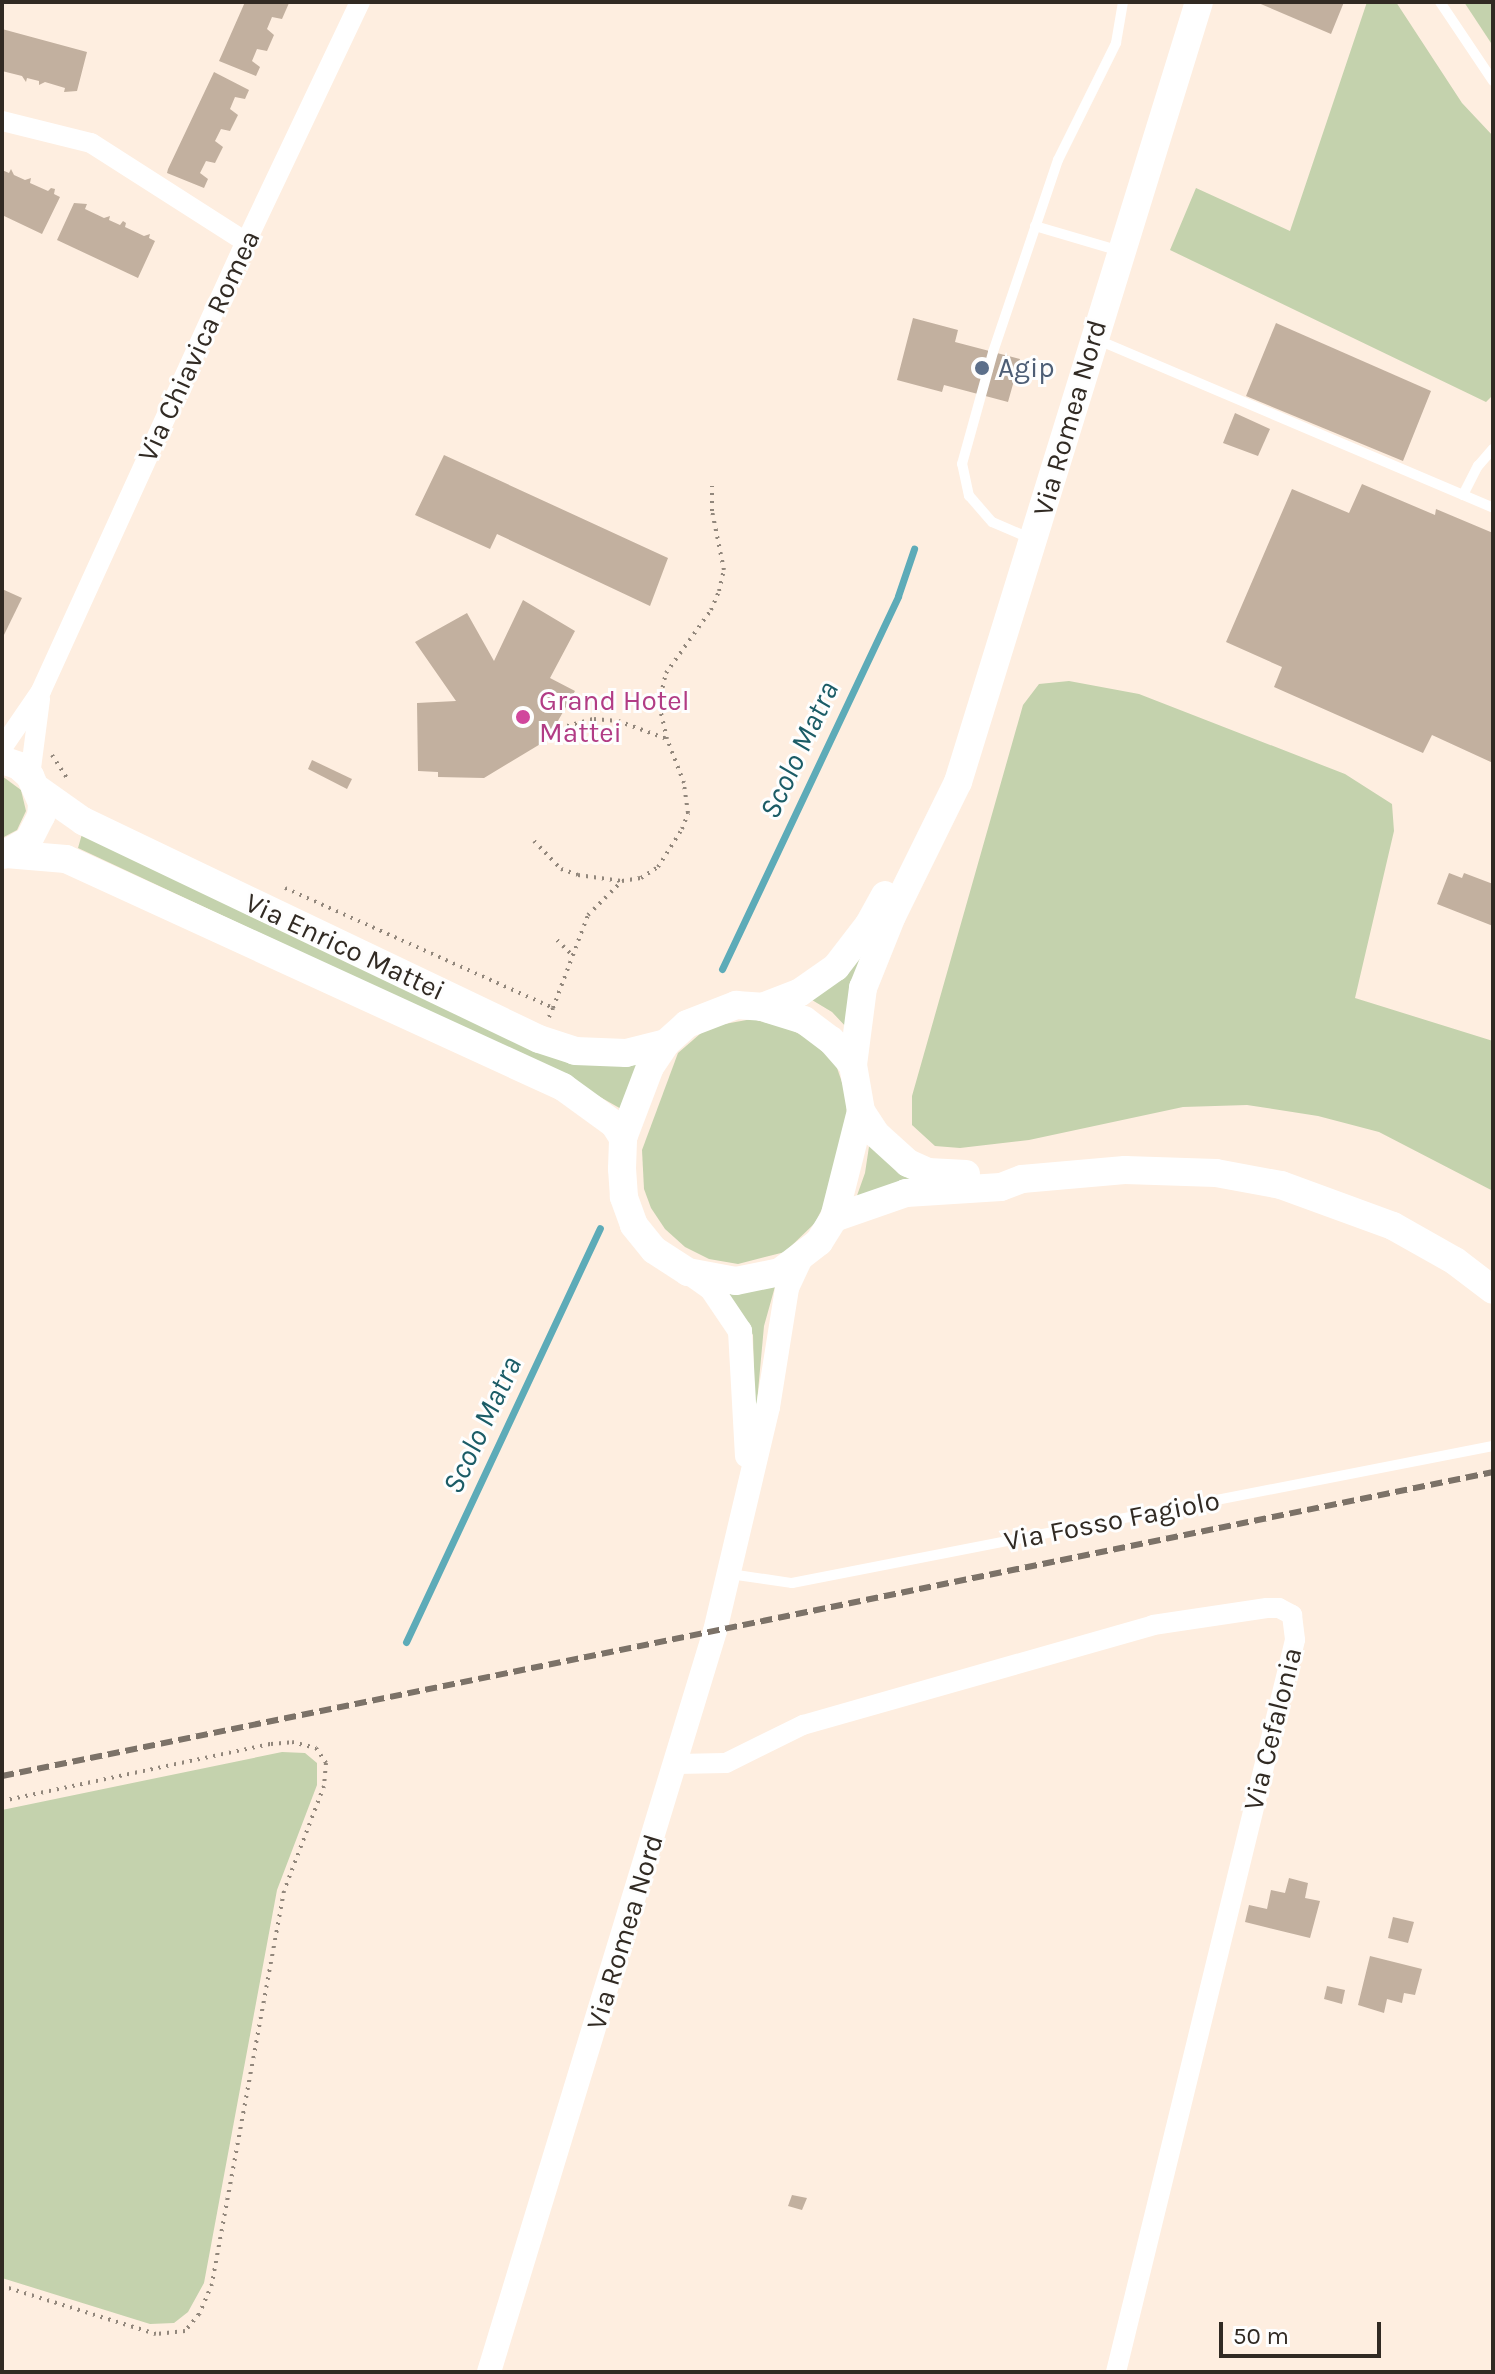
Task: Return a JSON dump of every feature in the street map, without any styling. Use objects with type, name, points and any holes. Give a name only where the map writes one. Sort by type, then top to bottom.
[{"type":"main road","name":"Via Romea Nord","points":[[853,1065],[863,988],[958,782],[1199,2]]},
{"type":"main road","name":"Via Enrico Mattei","points":[[2,760],[19,766],[34,783],[83,821],[539,1039],[575,1051],[626,1053],[666,1043]]},
{"type":"main road","points":[[4,855],[29,840],[37,829],[41,816],[34,783]]},
{"type":"main road","name":"Via Romea Nord","points":[[762,1007],[799,993],[836,967],[933,831]]},
{"type":"main road","name":"Via Enrico Mattei","points":[[4,855],[66,859],[563,1087],[614,1124],[623,1138]]},
{"type":"main road","points":[[861,1111],[834,1218],[819,1242],[780,1272],[736,1281],[688,1272],[654,1250],[634,1225],[624,1197],[623,1138],[650,1067],[666,1043],[687,1024],[712,1011],[736,1005],[762,1007],[804,1020],[831,1040],[853,1065],[861,1111],[876,1134],[908,1163],[928,1172],[993,1174],[1022,1179],[1125,1170],[1216,1173],[1281,1185],[1393,1226],[1455,1261],[1493,1290]]},
{"type":"main road","points":[[834,1218],[906,1193],[1001,1187],[1022,1179]]},
{"type":"street","name":"Via Chiavica Romea","points":[[2,748],[41,691],[246,242],[360,2]]},
{"type":"street","points":[[2,121],[91,143],[246,242]]},
{"type":"street","name":"Via Chiavica Romea","points":[[34,783],[35,735],[41,691]]},
{"type":"street","name":"Via Romea Nord","points":[[488,2367],[677,1764],[730,1574],[768,1407],[787,1288],[801,1258]]},
{"type":"street","name":"Via Romea Nord","points":[[688,1272],[711,1288],[740,1331],[749,1488]]},
{"type":"street","name":"Via Cefalonia","points":[[677,1764],[726,1763],[803,1725],[1153,1625],[1267,1608],[1279,1608],[1292,1615],[1295,1640],[1116,2372]]},
{"type":"lane","points":[[1035,540],[992,522],[969,496],[962,464],[993,352],[1058,160],[1116,43],[1123,2]]},
{"type":"lane","points":[[1440,2],[1493,81]]},
{"type":"lane","points":[[1035,226],[1120,251]]},
{"type":"lane","points":[[1093,338],[1493,508]]},
{"type":"lane","points":[[1463,495],[1478,466],[1493,449]]},
{"type":"lane","name":"Via Fosso Fagiolo","points":[[730,1574],[792,1583],[1493,1446]]},
{"type":"path","points":[[534,841],[561,869],[578,875],[622,881],[641,878],[658,867],[670,852],[688,813],[684,783],[667,739],[659,703],[666,673],[711,610],[724,570],[712,511],[712,486]]},
{"type":"path","points":[[567,726],[594,719],[618,721],[667,739]]},
{"type":"path","points":[[35,735],[49,738],[52,755],[68,783]]},
{"type":"path","points":[[539,1039],[588,915],[622,881]]},
{"type":"path","points":[[272,882],[553,1008]]},
{"type":"path","points":[[557,940],[571,954]]},
{"type":"path","points":[[2,1801],[271,1744],[292,1742],[316,1748],[326,1763],[324,1786],[284,1891],[212,2284],[199,2314],[185,2331],[156,2334],[2,2286]]},
{"type":"green space","points":[[1367,2],[1396,2],[1462,103],[1493,136],[1493,395],[1486,402],[1170,250],[1196,188],[1290,231]]},
{"type":"green space","points":[[1464,2],[1493,2],[1493,46]]},
{"type":"green space","points":[[1069,681],[1139,694],[1345,774],[1392,804],[1394,831],[1355,998],[1493,1041],[1493,1191],[1379,1132],[1318,1116],[1247,1105],[1183,1107],[1029,1140],[960,1148],[935,1146],[912,1125],[912,1096],[1023,705],[1039,684]]},
{"type":"green space","points":[[2,776],[21,790],[26,811],[17,830],[2,838]]},
{"type":"green space","points":[[82,834],[545,1050],[644,1053],[623,1110],[549,1068],[78,848]]},
{"type":"green space","points":[[876,935],[848,1029],[832,1012],[812,1000],[846,976]]},
{"type":"green space","points":[[752,1019],[788,1028],[814,1042],[836,1065],[845,1091],[848,1122],[829,1195],[815,1223],[785,1252],[738,1264],[709,1259],[685,1247],[665,1229],[651,1208],[644,1189],[642,1150],[678,1053],[708,1027]]},
{"type":"green space","points":[[870,1140],[927,1183],[854,1204],[865,1173]]},
{"type":"green space","points":[[776,1283],[764,1326],[755,1424],[753,1335],[724,1291]]},
{"type":"green space","points":[[282,1752],[305,1753],[317,1763],[317,1785],[277,1890],[204,2283],[188,2312],[174,2323],[150,2324],[2,2278],[2,1810]]},
{"type":"building","points":[[245,2],[289,3],[282,19],[272,17],[267,29],[274,35],[267,51],[257,49],[252,61],[260,67],[256,76],[219,61]]},
{"type":"building","points":[[1256,2],[1344,2],[1331,34]]},
{"type":"building","points":[[2,29],[87,52],[77,91],[64,92],[65,88],[45,82],[39,85],[39,81],[27,78],[26,82],[22,76],[2,71]]},
{"type":"building","points":[[214,72],[249,90],[245,99],[235,97],[230,109],[238,115],[230,131],[221,129],[215,141],[223,147],[215,163],[206,161],[200,173],[208,179],[204,188],[167,173]]},
{"type":"building","points":[[11,169],[14,175],[25,180],[31,178],[30,183],[48,191],[55,189],[54,194],[60,197],[42,234],[2,215],[2,170],[9,173]]},
{"type":"building","points":[[74,203],[87,204],[85,209],[104,218],[110,216],[109,220],[120,225],[123,221],[125,227],[144,236],[150,234],[149,238],[155,241],[138,278],[57,240]]},
{"type":"building","points":[[913,318],[958,330],[955,342],[1020,359],[1008,402],[944,385],[942,392],[897,380]]},
{"type":"building","points":[[1276,323],[1431,391],[1403,461],[1246,396]]},
{"type":"building","points":[[1235,413],[1270,429],[1258,456],[1223,443]]},
{"type":"building","points":[[444,455],[668,558],[650,606],[497,534],[490,549],[415,515]]},
{"type":"building","points":[[1362,484],[1435,515],[1436,509],[1493,533],[1493,763],[1432,735],[1423,753],[1274,687],[1282,667],[1226,642],[1292,489],[1349,513]]},
{"type":"building","points":[[2,589],[22,598],[2,639]]},
{"type":"building","points":[[523,600],[575,631],[550,678],[575,691],[547,740],[484,778],[438,777],[438,772],[418,771],[417,703],[456,701],[415,642],[467,613],[494,661]]},
{"type":"building","points":[[312,760],[352,779],[347,789],[308,769]]},
{"type":"building","points":[[1449,873],[1462,878],[1464,873],[1493,884],[1493,926],[1437,904]]},
{"type":"building","points":[[1289,1878],[1308,1883],[1305,1898],[1320,1901],[1310,1938],[1245,1922],[1249,1905],[1267,1909],[1271,1890],[1285,1893]]},
{"type":"building","points":[[1393,1917],[1414,1922],[1408,1943],[1388,1938]]},
{"type":"building","points":[[1370,1956],[1422,1969],[1415,1995],[1404,1993],[1402,2003],[1387,1999],[1384,2013],[1358,2005]]},
{"type":"building","points":[[1327,1986],[1345,1990],[1342,2004],[1324,1999]]},
{"type":"building","points":[[792,2195],[807,2198],[802,2210],[788,2206]]},
{"type":"waterway","name":"Scolo Matra","points":[[722,969],[898,596],[914,549]]},
{"type":"waterway","name":"Scolo Matra","points":[[406,1642],[600,1228]]},
{"type":"railway","points":[[2,1776],[1493,1472]]},
{"type":"place","name":"Agip","points":[[982,368]]},
{"type":"place","name":"Grand Hotel Mattei","points":[[523,717]]}]
